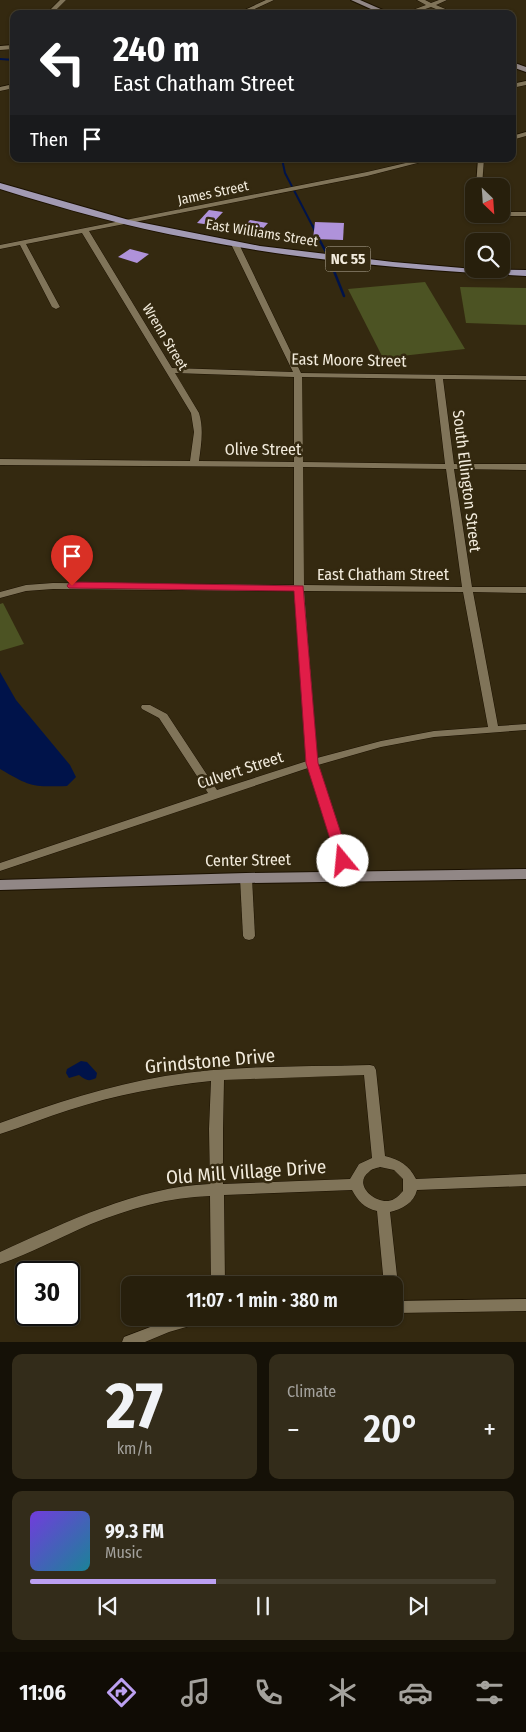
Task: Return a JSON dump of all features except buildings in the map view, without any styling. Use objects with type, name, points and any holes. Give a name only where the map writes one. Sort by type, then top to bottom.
[{"type":"main road","points":[[354,0],[379,10]]},
{"type":"main road","name":"East Williams Street","points":[[0,186],[69,208],[129,223],[235,244],[376,262],[526,272]]},
{"type":"main road","name":"Center Street","points":[[0,884],[526,874]]},
{"type":"street","points":[[54,10],[63,0]]},
{"type":"street","points":[[248,10],[271,0]]},
{"type":"street","points":[[420,0],[445,10]]},
{"type":"street","points":[[418,10],[444,0]]},
{"type":"street","name":"James Street","points":[[0,247],[129,223],[417,162]]},
{"type":"street","points":[[480,178],[481,162]]},
{"type":"street","points":[[510,214],[526,214]]},
{"type":"street","name":"Wrenn Street","points":[[85,231],[171,370],[195,413],[199,422],[194,464]]},
{"type":"street","points":[[22,243],[56,307]]},
{"type":"street","points":[[235,244],[298,375],[299,588],[312,763],[348,876]]},
{"type":"street","name":"East Moore Street","points":[[171,370],[298,375],[526,378]]},
{"type":"street","name":"South Ellington Street","points":[[440,377],[449,466],[466,589],[493,728]]},
{"type":"street","name":"Olive Street","points":[[0,462],[526,467]]},
{"type":"street","name":"East Chatham Street","points":[[0,595],[26,588],[53,586],[526,590]]},
{"type":"street","points":[[146,707],[163,716],[214,795]]},
{"type":"street","name":"Culvert Street","points":[[0,867],[46,850],[312,763],[399,739],[493,728],[526,727]]},
{"type":"street","points":[[246,878],[249,936]]},
{"type":"street","name":"Grindstone Drive","points":[[0,1129],[95,1096],[128,1088],[190,1078],[370,1070],[379,1161]]},
{"type":"street","points":[[218,1076],[218,1276]]},
{"type":"street","points":[[379,1161],[387,1161],[402,1167],[410,1179],[410,1192],[400,1203],[383,1207],[368,1202],[362,1197],[356,1184],[360,1171],[365,1166],[379,1161]]},
{"type":"street","points":[[411,1186],[526,1180]]},
{"type":"street","name":"Old Mill Village Drive","points":[[0,1258],[66,1229],[156,1197],[186,1191],[356,1184]]},
{"type":"street","points":[[383,1207],[390,1276]]},
{"type":"street","points":[[403,1307],[526,1305]]},
{"type":"street","points":[[129,1342],[167,1326]]},
{"type":"green space","points":[[425,282],[465,349],[383,358],[348,289]]},
{"type":"green space","points":[[460,287],[526,288],[526,325],[466,323]]},
{"type":"green space","points":[[3,603],[24,644],[0,651],[0,604]]},
{"type":"shaded area","points":[[0,672],[16,700],[70,765],[76,777],[67,786],[32,785],[0,769]]},
{"type":"shaded area","points":[[81,1061],[87,1062],[97,1073],[96,1078],[87,1080],[79,1075],[69,1078],[66,1073],[67,1069]]},
{"type":"waterway","points":[[0,59],[10,60]]},
{"type":"waterway","points":[[283,162],[285,173],[313,227]]},
{"type":"waterway","points":[[313,226],[315,231]]},
{"type":"waterway","points":[[318,237],[327,254]]},
{"type":"waterway","points":[[330,261],[344,296]]},
{"type":"route","points":[[72,586],[299,588],[312,763],[343,861]]}]
